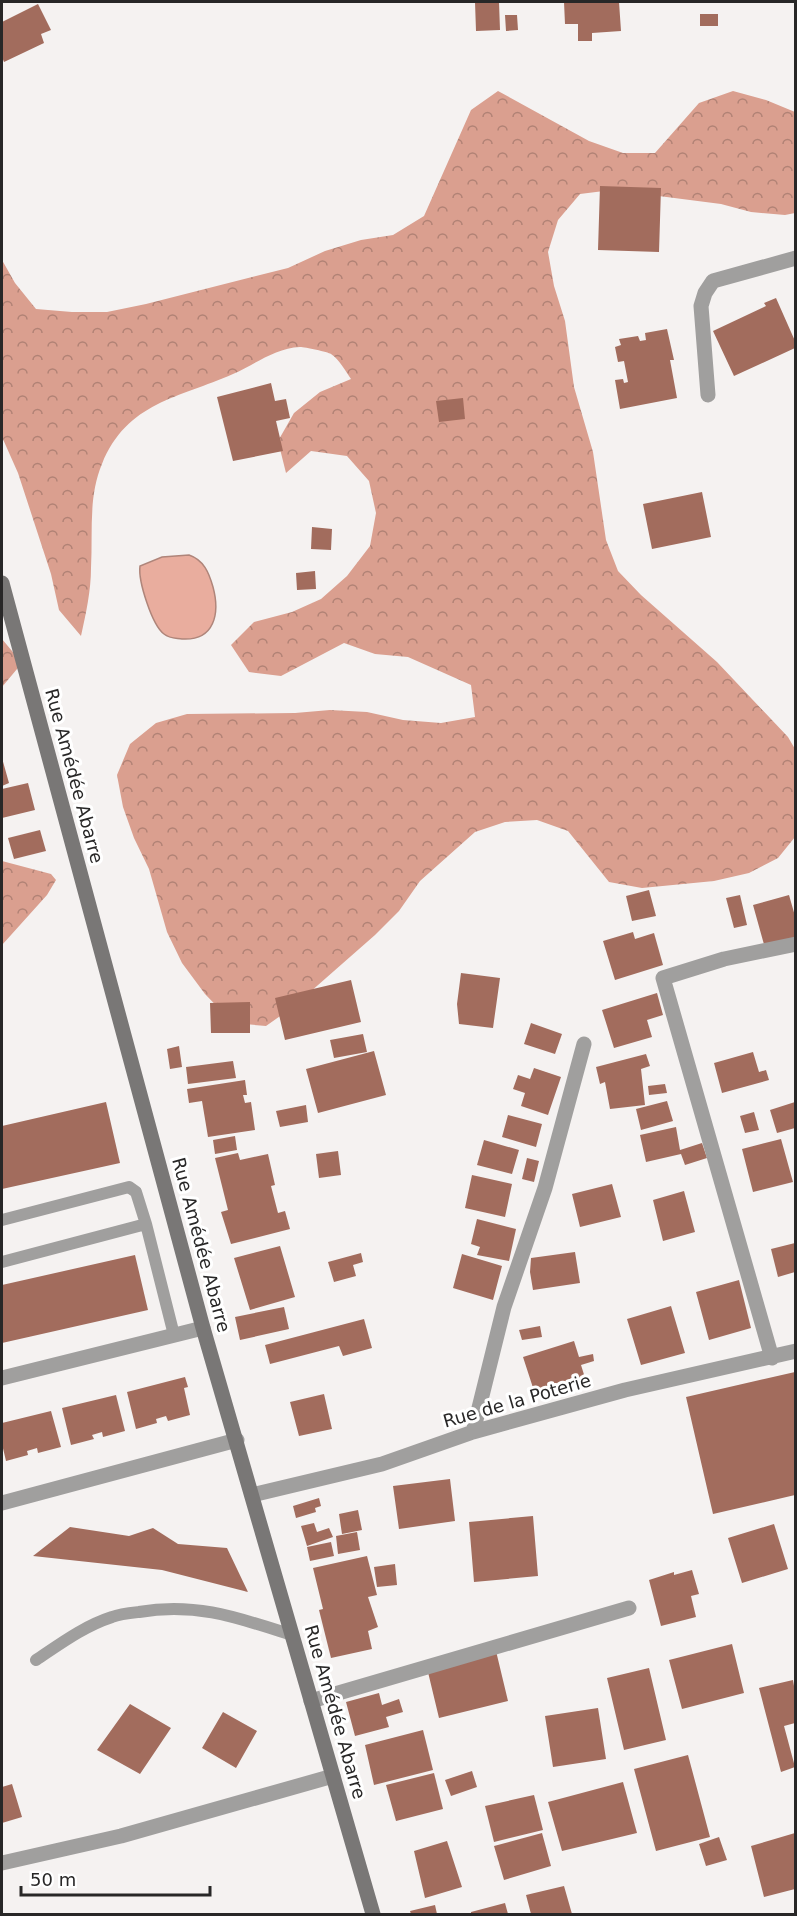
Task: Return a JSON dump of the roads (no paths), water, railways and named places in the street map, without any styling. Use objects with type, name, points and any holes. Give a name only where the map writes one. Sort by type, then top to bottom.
[{"type":"street","points":[[708,395],[701,306],[705,293],[713,281],[795,258]]},
{"type":"street","name":"Rue Amédée Abarre","points":[[2,583],[203,1328],[373,1914]]},
{"type":"street","points":[[772,1358],[663,978],[724,959],[795,944]]},
{"type":"street","points":[[473,1432],[504,1307],[545,1188],[584,1044]]},
{"type":"street","points":[[2,1378],[203,1328]]},
{"type":"street","name":"Rue de la Poterie","points":[[252,1495],[381,1464],[473,1432],[625,1390],[795,1351]]},
{"type":"street","points":[[2,1503],[237,1440]]},
{"type":"street","points":[[311,1701],[629,1608]]},
{"type":"street","points":[[2,1863],[121,1836],[333,1776]]},
{"type":"lane","points":[[2,1221],[129,1187],[136,1192],[146,1224],[174,1335]]},
{"type":"lane","points":[[2,1262],[146,1224]]},
{"type":"lane","points":[[36,1660],[76,1634],[113,1616],[163,1608],[200,1609],[292,1635]]}]
